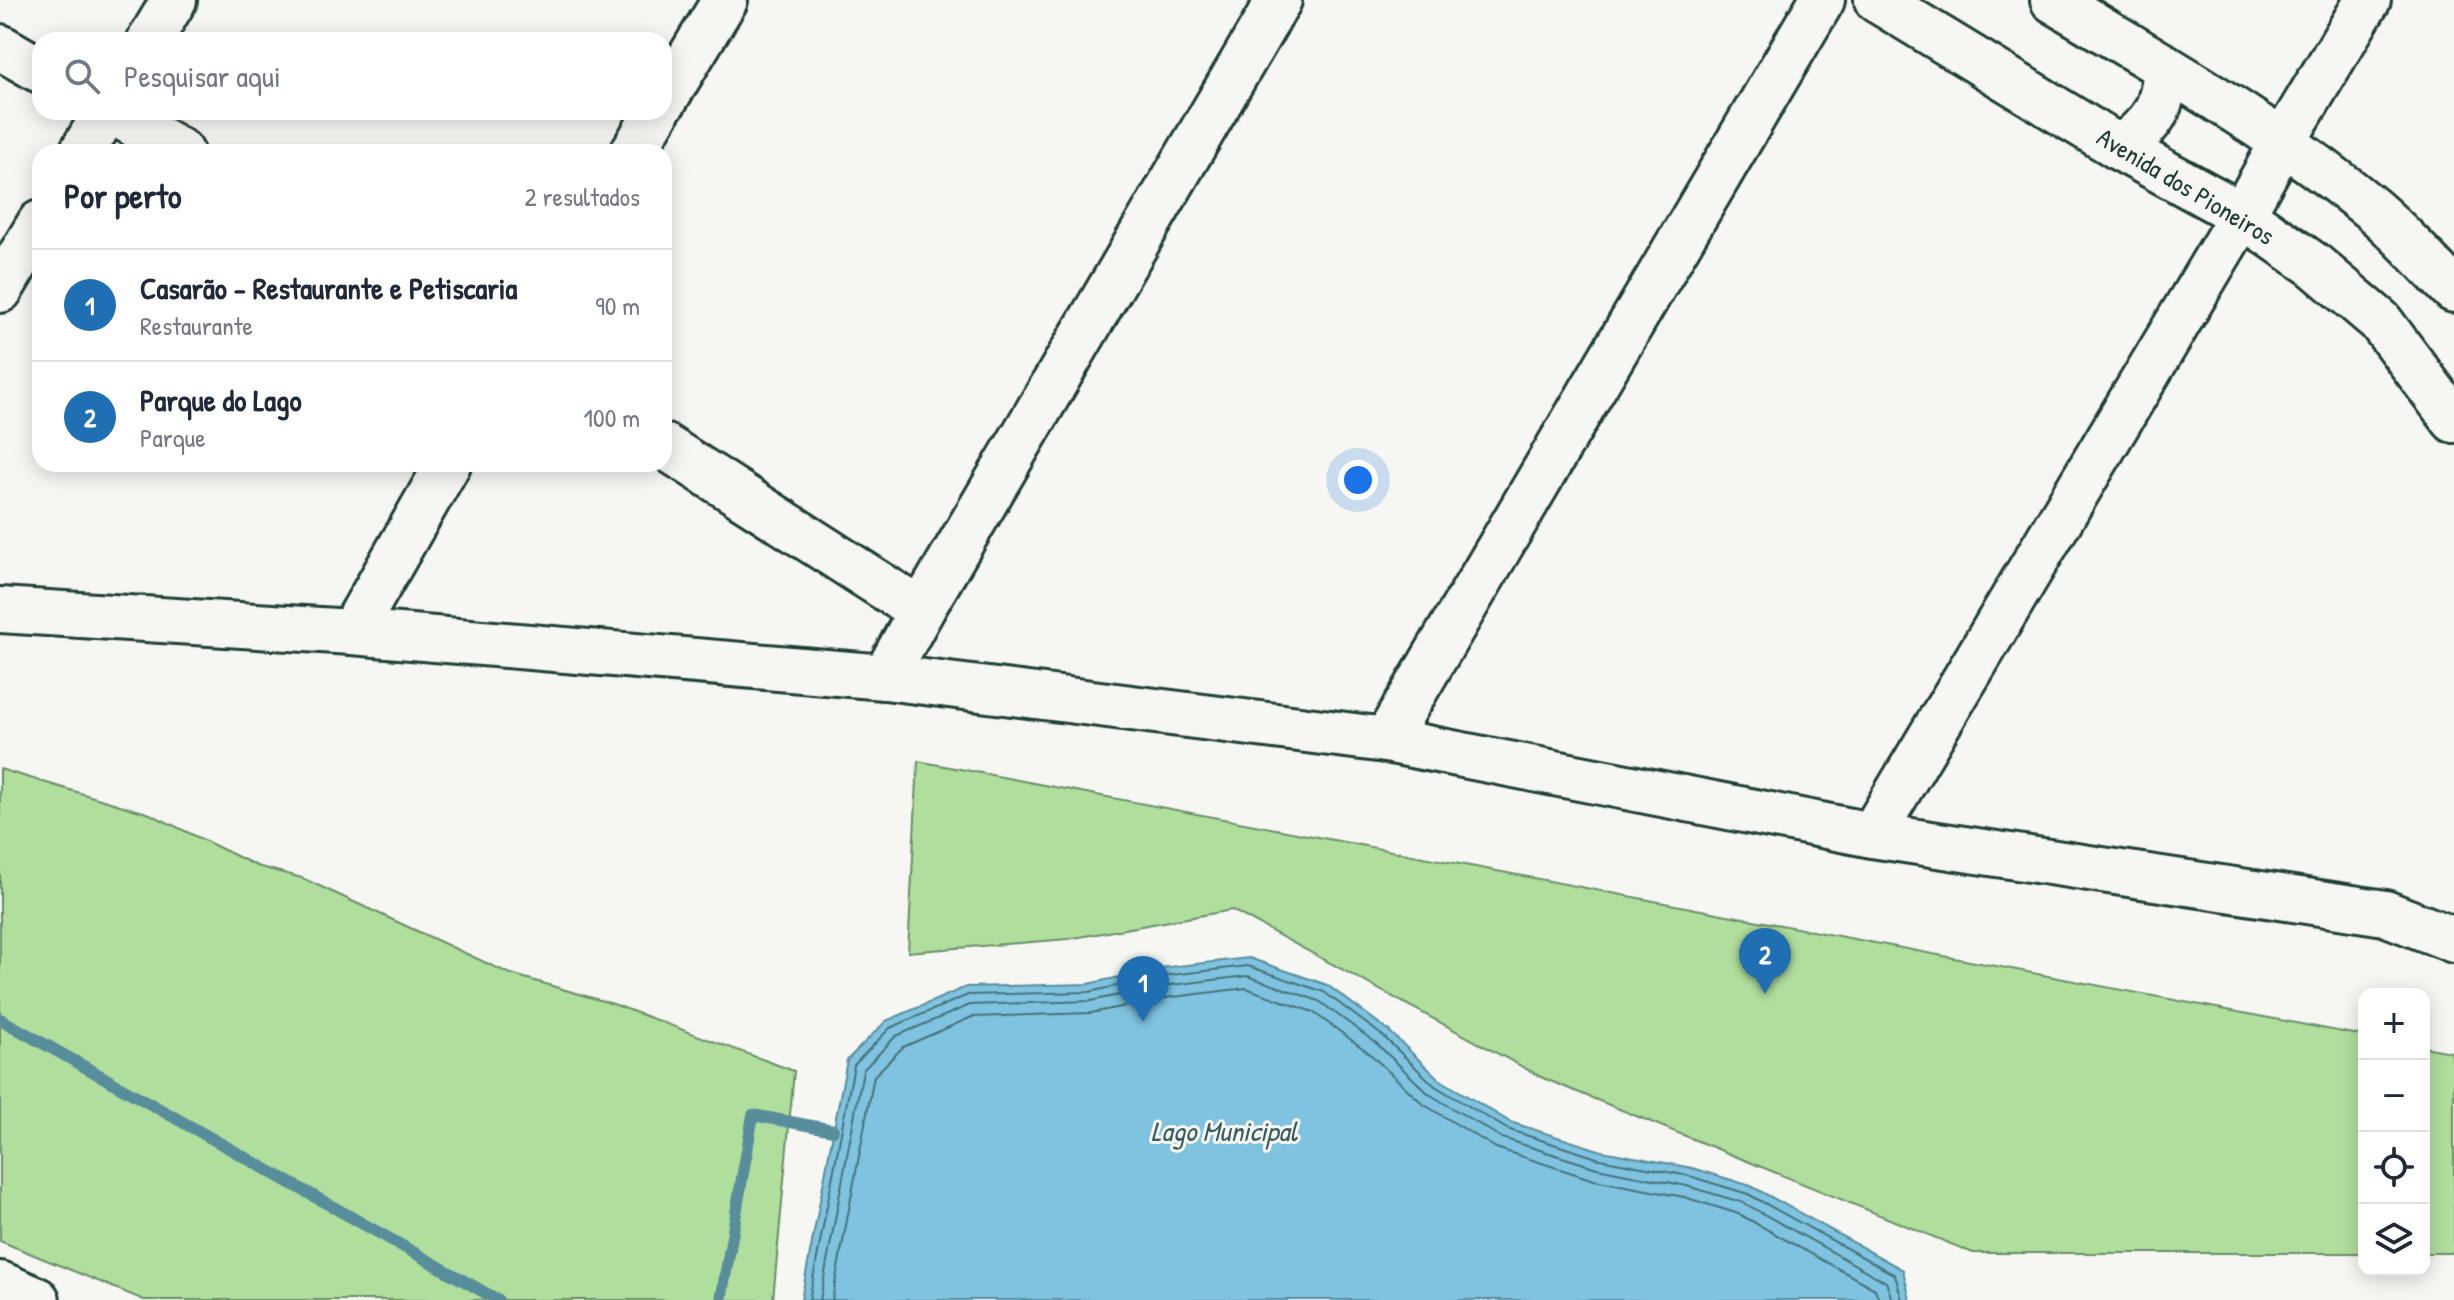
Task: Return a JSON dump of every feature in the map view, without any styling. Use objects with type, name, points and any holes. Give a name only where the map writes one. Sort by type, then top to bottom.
[{"type":"street","points":[[155,32],[174,0]]},
{"type":"street","points":[[672,88],[725,0]]},
{"type":"street","points":[[885,677],[1279,0]]},
{"type":"street","points":[[1386,740],[1822,0]]},
{"type":"street","name":"Avenida dos Pioneiros","points":[[1877,0],[2120,148],[2242,215],[2314,265],[2380,321],[2454,420]]},
{"type":"street","points":[[2053,0],[2283,142],[2373,210],[2454,290]]},
{"type":"street","points":[[1872,835],[2368,0]]},
{"type":"street","points":[[0,47],[32,65]]},
{"type":"street","points":[[2120,148],[2142,131],[2159,109],[2165,86],[2164,66]]},
{"type":"street","points":[[87,144],[101,120]]},
{"type":"street","points":[[127,120],[168,144]]},
{"type":"street","points":[[638,144],[652,120]]},
{"type":"street","points":[[0,290],[32,236]]},
{"type":"street","points":[[672,451],[921,611]]},
{"type":"street","points":[[352,632],[443,472]]},
{"type":"street","points":[[0,610],[352,632],[885,677],[1386,740],[1872,835],[2385,913],[2454,940]]},
{"type":"street","points":[[0,1284],[37,1300]]},
{"type":"green space","points":[[918,761],[2358,1035],[2358,1253],[1973,1253],[1543,1078],[1232,910],[1068,939],[908,952]]},
{"type":"green space","points":[[0,769],[150,814],[257,866],[302,878],[508,973],[613,1004],[794,1071],[773,1300],[144,1300],[0,1241]]},
{"type":"green space","points":[[2430,1048],[2451,1052],[2454,1067],[2454,1253],[2430,1253]]},
{"type":"water","name":"Lago Municipal","points":[[1249,958],[1327,985],[1388,1030],[1439,1079],[1510,1122],[1602,1151],[1692,1168],[1751,1186],[1903,1270],[1910,1300],[801,1300],[847,1060],[886,1021],[966,987],[1088,984],[1160,968]]},
{"type":"waterway","points":[[0,1019],[498,1300]]},
{"type":"waterway","points":[[721,1300],[753,1115],[833,1130]]},
{"type":"place","name":"Parque do Lago","points":[[1765,994]]},
{"type":"place","name":"Casarão - Restaurante e Petiscaria","points":[[1143,1022]]}]
